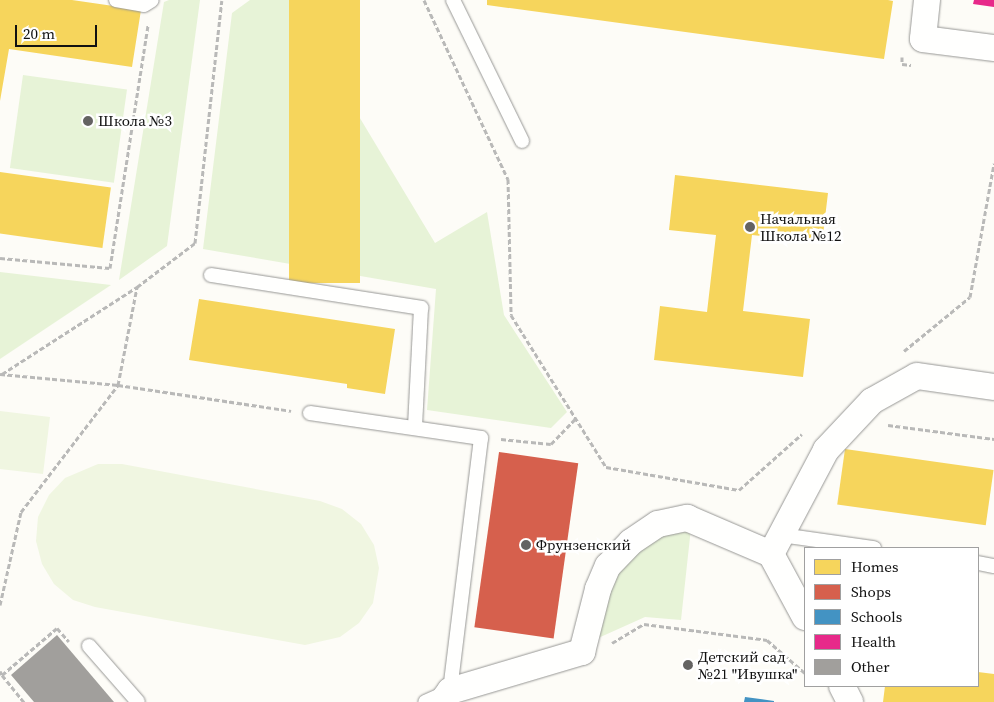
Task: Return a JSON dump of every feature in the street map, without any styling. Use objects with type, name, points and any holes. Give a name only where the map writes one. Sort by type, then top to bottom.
[{"type":"street","points":[[927,0],[923,39],[994,48]]},
{"type":"street","points":[[804,614],[776,544],[826,450],[872,401],[918,376],[994,387]]},
{"type":"street","points":[[446,696],[582,652],[598,589],[608,566],[631,542],[658,524],[687,518],[776,544]]},
{"type":"street","points":[[842,687],[850,702]]},
{"type":"lane","points":[[116,0],[144,5],[152,0]]},
{"type":"lane","points":[[453,0],[522,140]]},
{"type":"lane","points":[[211,275],[421,308],[415,426]]},
{"type":"lane","points":[[310,413],[415,426],[481,438],[446,696],[425,702]]},
{"type":"lane","points":[[776,544],[850,547]]},
{"type":"lane","points":[[979,563],[994,566]]},
{"type":"lane","points":[[82,648],[138,702]]},
{"type":"path","points":[[0,258],[110,268],[152,0]]},
{"type":"path","points":[[1,374],[137,286],[195,243],[222,0]]},
{"type":"path","points":[[424,0],[508,179],[511,315],[606,467],[739,490],[804,432]]},
{"type":"path","points":[[902,352],[970,297],[994,163]]},
{"type":"path","points":[[0,604],[21,512],[118,385],[137,286]]},
{"type":"path","points":[[1,374],[118,385],[310,413]]},
{"type":"path","points":[[481,438],[551,444],[576,418]]},
{"type":"path","points":[[853,420],[994,439]]},
{"type":"path","points":[[602,648],[644,624],[654,625],[768,640],[804,672]]},
{"type":"path","points":[[24,702],[1,674],[57,628],[82,648]]},
{"type":"green space","points":[[169,0],[200,0],[167,246],[119,280],[164,2]]},
{"type":"green space","points":[[250,0],[289,0],[435,243],[487,212],[504,315],[567,412],[551,428],[427,410],[436,289],[203,249],[232,13]]},
{"type":"green space","points":[[23,75],[127,90],[114,183],[10,168]]},
{"type":"green space","points":[[0,272],[111,285],[0,359]]},
{"type":"green space","points":[[0,411],[50,417],[43,474],[0,469]]},
{"type":"green space","points":[[98,464],[122,464],[320,501],[342,509],[361,524],[374,545],[379,568],[373,603],[359,623],[340,637],[305,645],[95,607],[73,600],[54,584],[42,564],[36,541],[38,517],[49,495],[65,478]]},
{"type":"green space","points":[[675,528],[691,528],[681,620],[645,617],[596,639],[617,570],[648,541]]},
{"type":"building: Homes","points":[[0,0],[72,0],[141,10],[132,67],[9,49],[0,101]]},
{"type":"building: Homes","points":[[289,0],[360,0],[360,283],[289,283]]},
{"type":"building: Homes","points":[[487,0],[893,1],[884,59],[487,5]]},
{"type":"building: Homes","points":[[0,172],[111,188],[102,248],[0,234]]},
{"type":"building: Homes","points":[[675,175],[828,193],[822,243],[752,235],[743,311],[810,319],[803,377],[654,360],[660,306],[707,312],[716,235],[669,230]]},
{"type":"building: Homes","points":[[199,299],[395,329],[385,394],[347,388],[347,384],[189,360]]},
{"type":"building: Homes","points":[[845,449],[994,470],[986,525],[837,504]]},
{"type":"building: Homes","points":[[979,672],[994,674],[994,702],[883,702],[885,687],[979,687]]},
{"type":"building: Shops","name":"Фрунзенский","points":[[499,452],[578,463],[554,638],[474,627]]},
{"type":"building: Schools","points":[[745,697],[774,701],[774,702],[744,702]]},
{"type":"building: Health","points":[[974,0],[994,0],[994,7],[973,4]]},
{"type":"building: Other","points":[[57,635],[114,702],[34,702],[11,675]]},
{"type":"place","name":"Школа №3","points":[[88,121]]},
{"type":"place","name":"Начальная Школа №12","points":[[750,227]]},
{"type":"place","name":"Фрунзенский","points":[[526,545]]},
{"type":"place","name":"Детский сад №21 \"Ивушка\"","points":[[688,665]]}]
